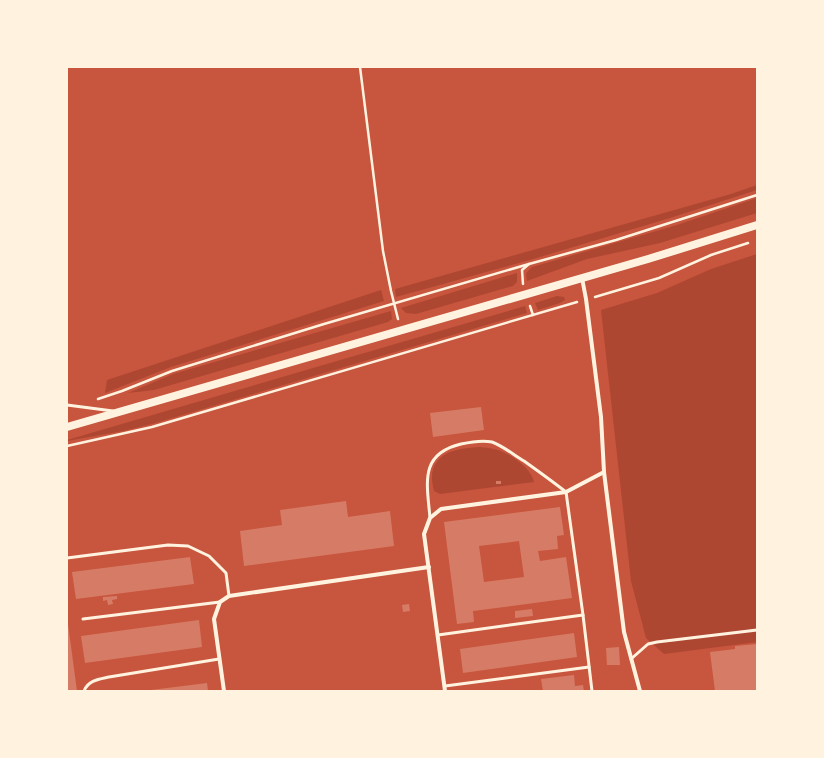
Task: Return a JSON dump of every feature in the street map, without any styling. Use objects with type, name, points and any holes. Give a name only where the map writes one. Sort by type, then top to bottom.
[{"type":"main road","points":[[67,427],[402,331],[757,225]]},
{"type":"street","points":[[582,278],[601,417],[604,472],[624,632],[640,691]]},
{"type":"street","points":[[445,689],[424,534],[430,518],[441,509],[566,492],[604,472]]},
{"type":"street","points":[[224,691],[214,619],[220,602],[229,596],[429,567]]},
{"type":"lane","points":[[67,405],[119,412]]},
{"type":"lane","points":[[430,518],[427,477],[430,463],[440,452],[451,446],[464,443],[480,441],[492,442],[516,456],[566,492],[592,691]]},
{"type":"lane","points":[[67,558],[168,545],[188,546],[209,556],[226,573],[229,596]]},
{"type":"lane","points":[[83,619],[220,602]]},
{"type":"lane","points":[[438,635],[583,615]]},
{"type":"lane","points":[[631,659],[648,644],[757,630]]},
{"type":"lane","points":[[84,691],[85,687],[93,681],[110,677],[220,660]]},
{"type":"lane","points":[[445,689],[589,667]]},
{"type":"path","points":[[360,67],[383,252],[393,304],[402,331]]},
{"type":"path","points":[[74,406],[122,391],[172,371],[393,304],[616,240],[757,195]]},
{"type":"path","points":[[67,446],[152,427],[586,300],[659,278],[711,255],[750,242]]},
{"type":"path","points":[[529,264],[522,270],[522,279],[533,315]]},
{"type":"shaded area","points":[[757,185],[757,190],[670,218],[530,260],[396,297],[395,289],[731,194]]},
{"type":"shaded area","points":[[757,198],[757,213],[660,243],[587,259],[527,281],[526,273],[532,267],[677,225]]},
{"type":"shaded area","points":[[757,254],[757,642],[664,654],[646,638],[631,581],[601,310],[657,293],[711,269]]},
{"type":"shaded area","points":[[517,273],[517,282],[513,286],[416,314],[406,313],[401,308]]},
{"type":"shaded area","points":[[381,290],[384,301],[171,367],[105,393],[107,380]]},
{"type":"shaded area","points":[[557,296],[564,297],[565,300],[538,310],[535,303]]},
{"type":"shaded area","points":[[525,306],[527,313],[152,424],[67,441],[67,440]]},
{"type":"shaded area","points":[[391,311],[392,319],[388,322],[154,390],[128,393],[173,374]]},
{"type":"shaded area","points":[[480,447],[490,448],[514,458],[527,469],[534,482],[440,494],[434,491],[432,480],[433,469],[442,457],[456,450]]},
{"type":"building","points":[[481,407],[484,430],[433,437],[430,413]]},
{"type":"building","points":[[496,481],[501,481],[501,484],[496,484]]},
{"type":"building","points":[[346,501],[348,517],[390,511],[394,546],[244,566],[240,531],[282,525],[280,510]]},
{"type":"building","points":[[560,507],[564,535],[557,536],[558,549],[538,551],[540,561],[566,557],[572,598],[473,611],[474,622],[457,624],[444,522]],"holes":[[[519,541],[524,577],[484,582],[479,546]]]},
{"type":"building","points":[[190,557],[194,584],[76,599],[72,572]]},
{"type":"building","points":[[117,596],[117,599],[112,600],[113,604],[108,605],[107,600],[103,601],[103,597]]},
{"type":"building","points":[[409,604],[410,611],[403,612],[402,605]]},
{"type":"building","points":[[532,609],[533,616],[515,618],[515,611]]},
{"type":"building","points":[[199,620],[202,647],[85,663],[81,636]]},
{"type":"building","points":[[68,624],[77,691],[67,691]]},
{"type":"building","points":[[574,633],[577,657],[463,673],[460,649]]},
{"type":"building","points":[[757,644],[757,691],[715,691],[710,652],[735,649],[735,646]]},
{"type":"building","points":[[619,647],[620,665],[607,665],[606,648]]},
{"type":"building","points":[[574,675],[575,686],[583,685],[584,691],[543,691],[541,679]]},
{"type":"building","points":[[207,683],[208,691],[151,691],[151,690]]}]
